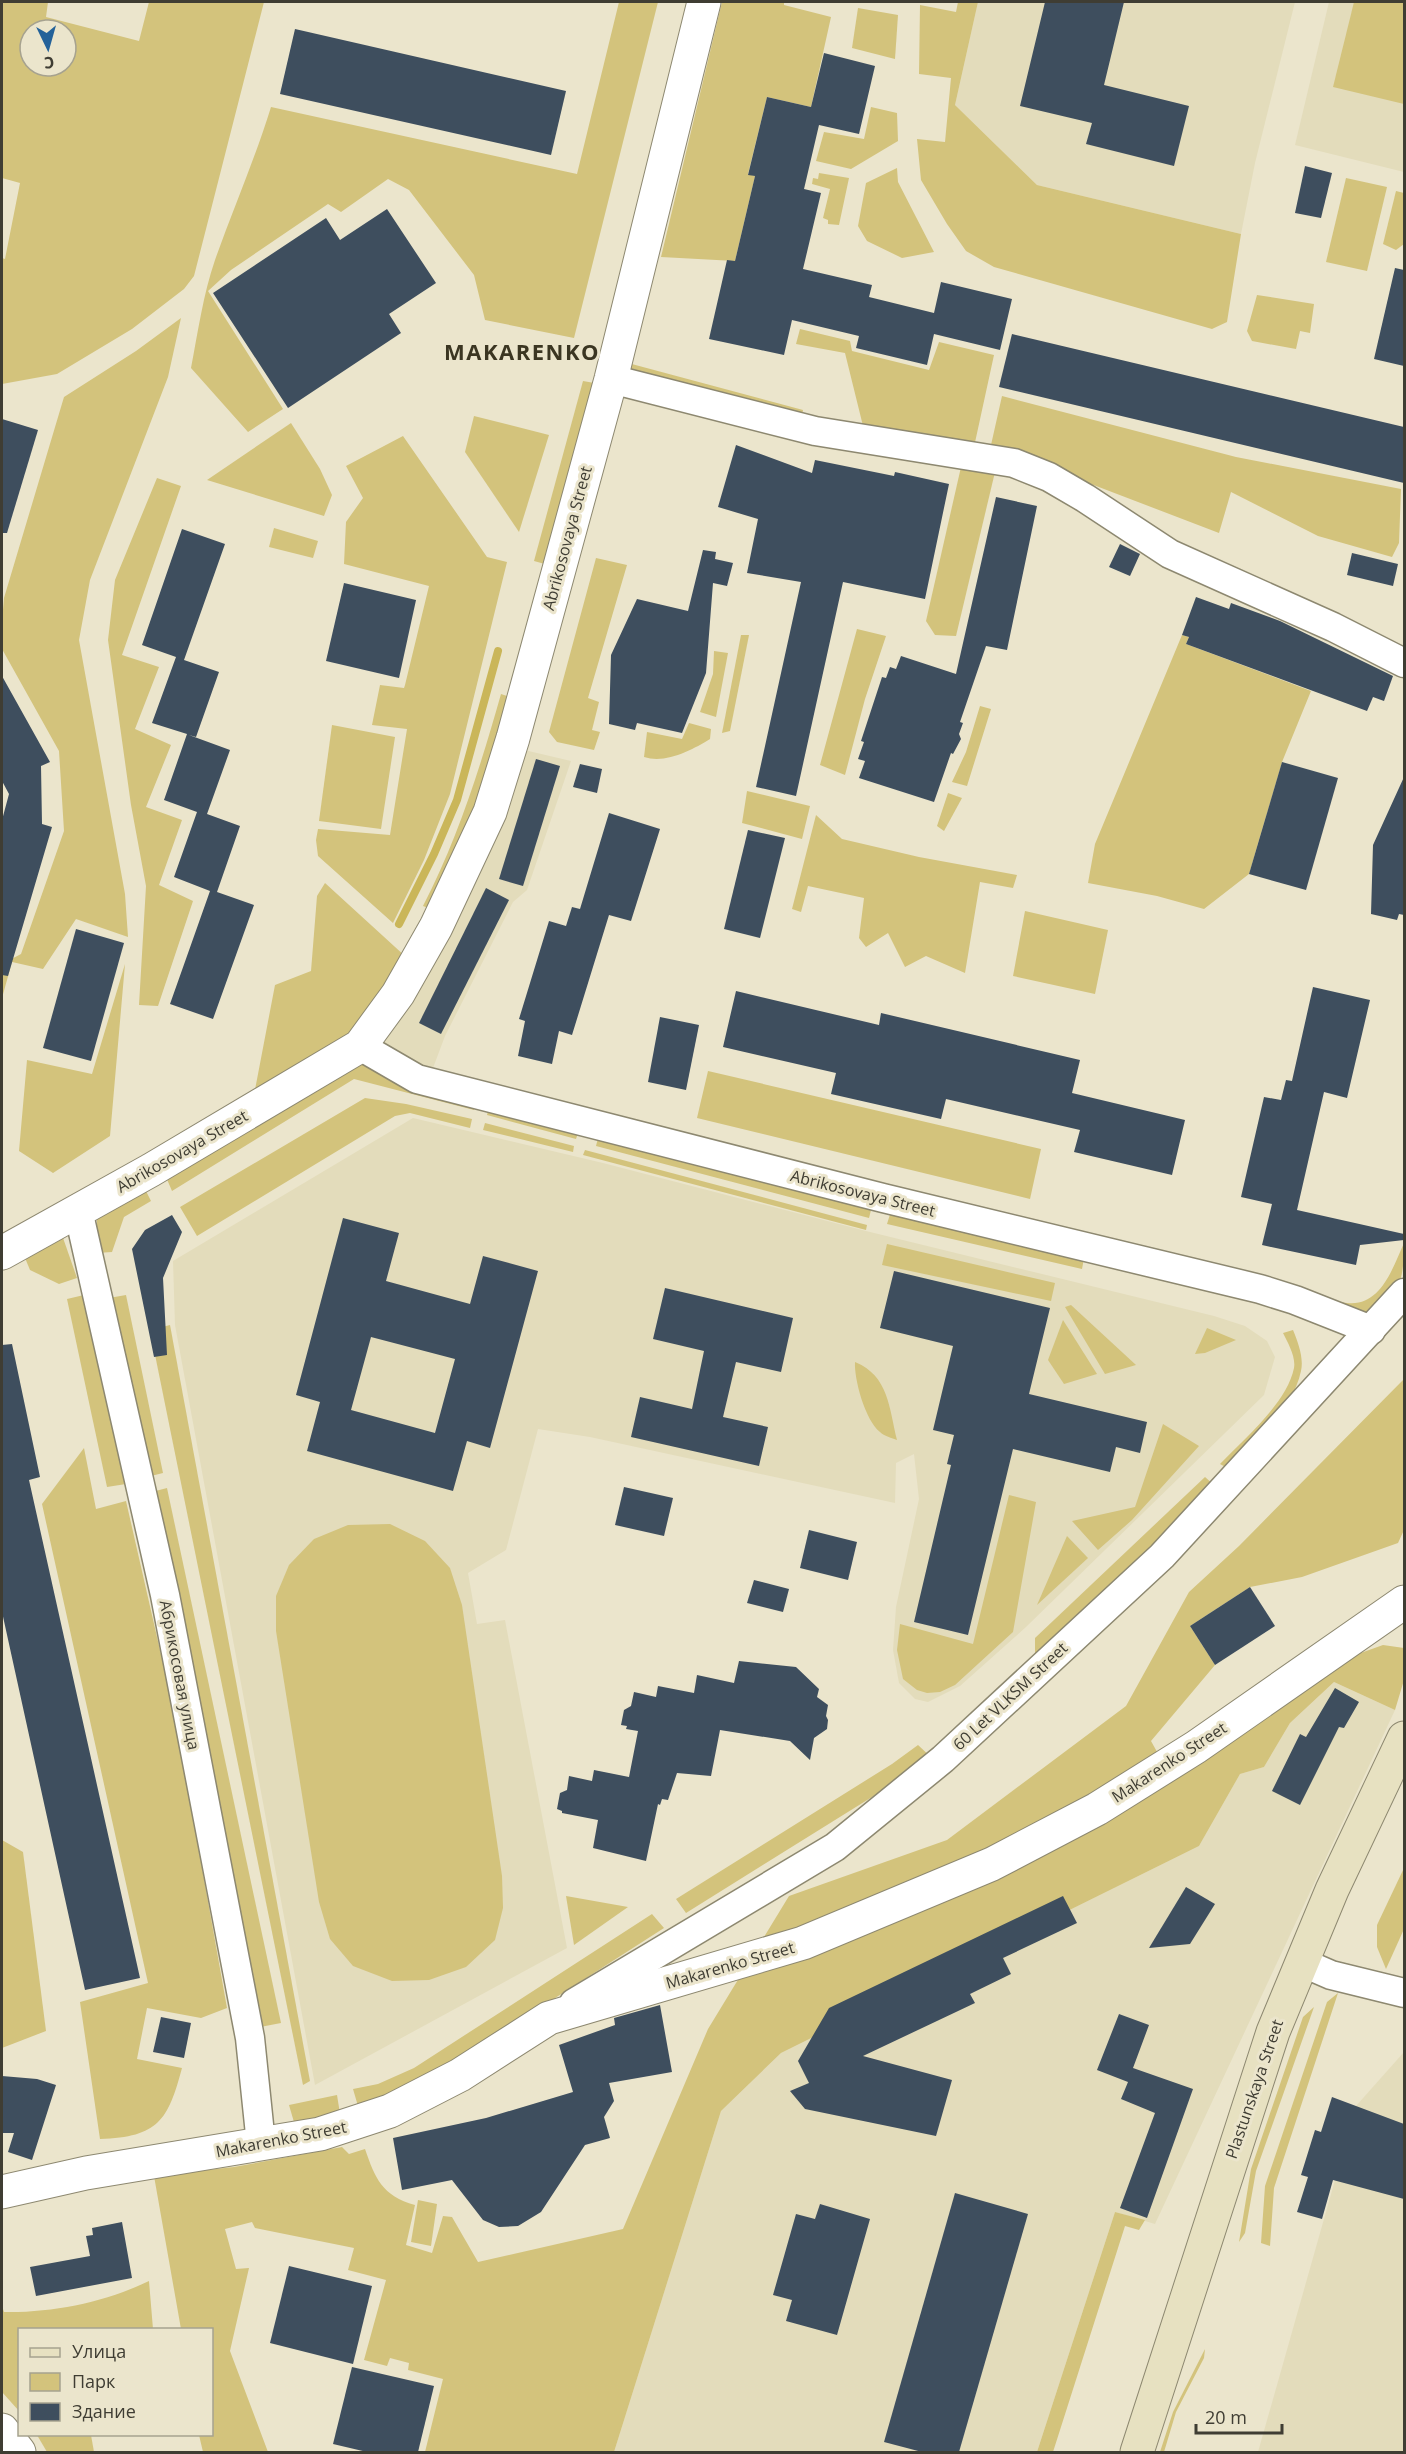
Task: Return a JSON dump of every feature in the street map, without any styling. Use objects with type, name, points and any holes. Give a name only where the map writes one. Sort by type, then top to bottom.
[{"type":"main road","name":"Plastunskaya Street","points":[[1137,2452],[1227,2168],[1273,2032],[1301,1962],[1404,1738]]},
{"type":"street","name":"Abrikosovaya Street","points":[[2,1253],[151,1170],[360,1046],[398,994],[436,927],[490,812],[513,738],[611,379],[704,2]]},
{"type":"street","points":[[611,379],[815,431],[1014,463],[1048,477],[1085,498],[1170,554],[1333,627],[1404,663]]},
{"type":"street","name":"Abrikosovaya Street","points":[[360,1046],[417,1079],[826,1184],[1260,1289],[1295,1300],[1371,1330]]},
{"type":"street","name":"Абрикосовая улица","points":[[78,1210],[165,1595],[250,2038],[261,2144]]},
{"type":"street","name":"60 Let VLKSM Street","points":[[549,2018],[835,1847],[943,1760],[1007,1697],[1162,1556],[1404,1293]]},
{"type":"street","name":"Makarenko Street","points":[[2,2192],[86,2173],[320,2134],[383,2115],[460,2075],[549,2018],[803,1943],[992,1864],[1097,1809],[1196,1747],[1404,1602]]},
{"type":"street","points":[[1301,1962],[1331,1975],[1404,1993]]},
{"type":"street","points":[[2,2430],[19,2452]]},
{"type":"shaded area","points":[[978,2],[1295,2],[1255,163],[1241,234],[1037,185],[955,105]]},
{"type":"shaded area","points":[[1329,2],[1404,2],[1404,172],[1295,145]]},
{"type":"shaded area","points":[[520,749],[571,761],[527,890],[513,902],[445,1036],[430,1076],[379,1042]]},
{"type":"shaded area","points":[[413,1118],[603,1163],[866,1231],[1214,1316],[1245,1326],[1267,1341],[1275,1357],[1264,1395],[1026,1627],[960,1686],[928,1702],[915,1699],[899,1683],[893,1650],[896,1607],[919,1499],[914,1454],[896,1463],[895,1503],[590,1437],[538,1429],[506,1550],[468,1573],[477,1624],[505,1620],[567,1948],[315,2085],[175,1325],[173,1261]]},
{"type":"shaded area","points":[[1334,1682],[1395,1710],[1155,2224],[1115,2212],[1037,2452],[614,2452],[721,2111],[781,2053],[1199,1846],[1240,1774],[1264,1767],[1290,1723]]},
{"type":"shaded area","points":[[1404,2052],[1404,2452],[1258,2452],[1356,2106]]},
{"type":"green space","points":[[2,2],[48,2],[46,17],[50,18],[18,18],[18,78],[78,78],[78,25],[139,41],[149,2],[264,2],[194,276],[184,289],[132,329],[57,374],[2,384],[2,258],[5,259],[20,183],[2,178]]},
{"type":"green space","points":[[619,2],[658,2],[574,338],[485,320],[474,275],[409,190],[388,179],[341,212],[328,204],[231,270],[208,291],[283,409],[248,432],[191,368],[211,273],[271,107],[577,174]]},
{"type":"green space","points":[[722,2],[784,2],[784,5],[831,17],[811,107],[767,97],[748,174],[755,176],[735,261],[661,257]]},
{"type":"green space","points":[[958,2],[978,2],[955,105],[1037,185],[1241,234],[1227,322],[1212,329],[994,267],[966,251],[921,180],[917,139],[945,142],[951,78],[919,74],[920,5],[956,12]]},
{"type":"green space","points":[[1354,2],[1404,2],[1404,104],[1333,87]]},
{"type":"green space","points":[[858,8],[898,15],[895,59],[852,48]]},
{"type":"green space","points":[[871,107],[897,113],[898,141],[851,169],[816,161],[824,132],[864,139]]},
{"type":"green space","points":[[897,168],[898,182],[934,252],[902,258],[867,241],[858,226],[866,183]]},
{"type":"green space","points":[[819,173],[849,178],[839,225],[828,224],[828,220],[823,218],[830,189],[812,184],[813,178],[818,179]]},
{"type":"green space","points":[[1346,178],[1387,187],[1367,271],[1326,262]]},
{"type":"green space","points":[[1396,191],[1404,193],[1404,244],[1396,250],[1383,244]]},
{"type":"green space","points":[[1257,295],[1314,304],[1310,333],[1300,331],[1296,349],[1252,341],[1247,331]]},
{"type":"green space","points":[[181,318],[168,377],[90,580],[79,640],[125,894],[128,937],[76,919],[43,969],[12,962],[2,998],[2,964],[21,954],[64,831],[59,751],[2,649],[4,598],[64,397],[136,351]]},
{"type":"green space","points":[[800,329],[850,341],[852,351],[929,370],[939,342],[994,355],[974,447],[864,430],[845,353],[796,344]]},
{"type":"green space","points":[[628,363],[803,410],[801,421],[624,374]]},
{"type":"green space","points":[[583,381],[600,384],[552,566],[534,561]]},
{"type":"green space","points":[[1002,396],[1236,457],[1401,489],[1399,543],[1392,557],[1318,536],[1231,492],[1219,533],[1057,471],[1018,449],[991,445]]},
{"type":"green space","points":[[474,416],[549,435],[519,532],[465,452]]},
{"type":"green space","points":[[291,423],[320,469],[332,495],[324,516],[207,480]]},
{"type":"green space","points":[[403,436],[487,557],[507,562],[450,794],[424,860],[393,923],[318,856],[316,840],[318,829],[390,835],[407,729],[372,725],[380,685],[404,688],[429,586],[344,564],[346,522],[363,498],[346,466]]},
{"type":"green space","points":[[961,467],[995,472],[956,636],[935,635],[926,621]]},
{"type":"green space","points":[[157,478],[181,486],[122,655],[159,667],[135,729],[171,745],[146,807],[182,820],[159,885],[193,901],[158,1006],[139,1005],[146,886],[131,805],[108,640],[115,580]]},
{"type":"green space","points":[[274,528],[318,541],[313,558],[269,547]]},
{"type":"green space","points":[[596,558],[627,565],[588,698],[599,702],[592,730],[600,732],[594,750],[557,742],[549,732]]},
{"type":"green space","points":[[857,629],[886,636],[865,699],[845,775],[820,765]]},
{"type":"green space","points":[[741,635],[749,635],[730,731],[722,733]]},
{"type":"green space","points":[[1182,635],[1189,637],[1186,644],[1311,691],[1282,762],[1249,874],[1204,909],[1157,896],[1088,883],[1095,844]]},
{"type":"green space","points":[[714,651],[728,653],[716,717],[700,712],[713,674]]},
{"type":"green space","points":[[501,694],[513,698],[483,806],[436,911],[423,906],[447,855],[467,802]]},
{"type":"green space","points":[[980,706],[991,709],[967,786],[952,782],[966,752]]},
{"type":"green space","points":[[689,723],[711,729],[710,739],[670,757],[652,759],[644,757],[647,732],[682,739]]},
{"type":"green space","points":[[332,725],[395,737],[381,829],[319,821]]},
{"type":"green space","points":[[747,791],[810,806],[802,839],[742,823]]},
{"type":"green space","points":[[948,793],[962,798],[944,831],[937,826]]},
{"type":"green space","points":[[816,815],[842,839],[919,857],[1017,875],[1013,888],[980,882],[965,973],[926,956],[905,967],[888,933],[866,947],[859,938],[864,898],[808,886],[801,912],[792,909]]},
{"type":"green space","points":[[325,883],[406,957],[350,1036],[254,1095],[275,985],[311,971],[317,896]]},
{"type":"green space","points":[[1025,911],[1108,930],[1095,994],[1013,976]]},
{"type":"green space","points":[[125,964],[110,1136],[53,1173],[19,1151],[27,1060],[92,1074]]},
{"type":"green space","points":[[363,1057],[476,1100],[474,1110],[354,1079],[172,1191],[163,1170]]},
{"type":"green space","points":[[708,1071],[1041,1149],[1030,1199],[697,1118]]},
{"type":"green space","points":[[365,1098],[406,1104],[472,1119],[470,1128],[410,1113],[395,1116],[197,1236],[180,1207]]},
{"type":"green space","points":[[490,1103],[580,1127],[576,1139],[487,1115]]},
{"type":"green space","points":[[485,1123],[574,1146],[573,1152],[483,1130]]},
{"type":"green space","points":[[599,1134],[873,1202],[869,1218],[596,1146]]},
{"type":"green space","points":[[585,1150],[867,1225],[866,1230],[583,1155]]},
{"type":"green space","points":[[144,1187],[151,1201],[124,1217],[112,1252],[97,1253],[97,1214]]},
{"type":"green space","points":[[892,1208],[1084,1258],[1082,1269],[887,1224]]},
{"type":"green space","points":[[62,1235],[77,1278],[59,1284],[30,1270],[23,1253]]},
{"type":"green space","points":[[1404,1243],[1402,1271],[1396,1290],[1360,1320],[1315,1295],[1347,1303],[1359,1303],[1369,1299],[1384,1284]]},
{"type":"green space","points":[[887,1244],[1055,1283],[1051,1301],[882,1265]]},
{"type":"green space","points":[[84,1295],[126,1484],[107,1487],[67,1299]]},
{"type":"green space","points":[[126,1295],[163,1473],[147,1477],[109,1298]]},
{"type":"green space","points":[[1071,1305],[1136,1365],[1105,1374],[1065,1307]]},
{"type":"green space","points":[[1063,1320],[1097,1374],[1064,1384],[1048,1360]]},
{"type":"green space","points":[[170,1325],[310,2081],[303,2085],[150,1330]]},
{"type":"green space","points":[[1207,1328],[1236,1340],[1205,1353],[1195,1354]]},
{"type":"green space","points":[[1293,1330],[1302,1361],[1297,1385],[1272,1424],[1231,1470],[1220,1464],[1274,1407],[1290,1381],[1294,1359],[1283,1333]]},
{"type":"green space","points":[[855,1362],[866,1368],[881,1384],[886,1394],[897,1440],[882,1433],[865,1409]]},
{"type":"green space","points":[[1404,1379],[1404,1530],[1398,1543],[1302,1577],[1250,1587],[1190,1626],[1215,1665],[1151,1741],[1172,1779],[1344,1659],[1383,1645],[1404,1648],[1404,1680],[1395,1710],[1334,1682],[1290,1723],[1264,1767],[1240,1774],[1199,1846],[781,2053],[721,2111],[614,2452],[425,2452],[443,2379],[408,2370],[409,2363],[390,2358],[387,2366],[364,2360],[386,2280],[348,2270],[354,2248],[255,2228],[252,2222],[225,2229],[236,2269],[249,2268],[230,2351],[268,2452],[203,2452],[199,2436],[213,2436],[213,2328],[181,2328],[154,2176],[234,2167],[342,2147],[349,2154],[365,2149],[372,2169],[387,2191],[415,2205],[406,2245],[432,2253],[443,2216],[452,2217],[478,2262],[623,2229],[708,2029],[789,1896],[947,1840],[1126,1706],[1189,1592],[1239,1546]]},
{"type":"green space","points":[[1163,1424],[1199,1446],[1132,1520],[1098,1550],[1072,1521],[1135,1507]]},
{"type":"green space","points":[[84,1448],[96,1509],[126,1501],[175,1716],[227,2008],[201,2018],[147,2008],[137,2059],[182,2068],[172,2101],[158,2122],[148,2129],[120,2138],[100,2139],[80,2002],[148,1983],[42,1504]]},
{"type":"green space","points":[[1205,1477],[1214,1485],[1156,1547],[1035,1657],[1035,1638]]},
{"type":"green space","points":[[167,1488],[281,2023],[255,2028],[148,1493]]},
{"type":"green space","points":[[1009,1495],[1036,1502],[1013,1632],[955,1685],[940,1692],[927,1693],[917,1690],[903,1679],[897,1650],[900,1624],[973,1644]]},
{"type":"green space","points":[[390,1524],[425,1541],[450,1568],[462,1605],[502,1876],[503,1908],[495,1940],[466,1967],[429,1980],[392,1981],[353,1966],[330,1939],[319,1902],[276,1631],[276,1596],[289,1565],[314,1539],[348,1525]]},
{"type":"green space","points":[[1067,1536],[1088,1558],[1037,1605]]},
{"type":"green space","points":[[918,1745],[933,1759],[686,1913],[676,1899],[892,1764]]},
{"type":"green space","points":[[2,1840],[23,1852],[46,2031],[2,2048]]},
{"type":"green space","points":[[1404,1868],[1404,1929],[1386,1969],[1377,1947],[1377,1925]]},
{"type":"green space","points":[[566,1896],[628,1907],[574,1945]]},
{"type":"green space","points":[[652,1914],[664,1928],[465,2056],[360,2113],[353,2089],[378,2084],[414,2068]]},
{"type":"green space","points":[[1338,1993],[1274,2188],[1270,2246],[1261,2243],[1265,2186],[1327,2002]]},
{"type":"green space","points":[[1314,2007],[1256,2171],[1245,2233],[1239,2242],[1251,2169],[1303,2017]]},
{"type":"green space","points":[[337,2095],[341,2120],[296,2129],[289,2105]]},
{"type":"green space","points":[[418,2200],[437,2204],[431,2246],[411,2242]]},
{"type":"green space","points":[[1115,2212],[1145,2220],[1139,2230],[1125,2226],[1053,2452],[1037,2452]]},
{"type":"green space","points":[[149,2281],[153,2328],[18,2328],[18,2410],[2,2392],[2,2306],[4,2312],[41,2311],[78,2305]]},
{"type":"green space","points":[[1205,2349],[1204,2358],[1176,2412],[1164,2452],[1160,2452],[1173,2412]]},
{"type":"green space","points":[[38,2436],[91,2436],[94,2452],[47,2452]]},
{"type":"building","points":[[1045,2],[1124,2],[1104,85],[1189,106],[1174,166],[1086,144],[1092,123],[1020,106]]},
{"type":"building","points":[[295,29],[566,91],[551,155],[280,94]]},
{"type":"building","points":[[824,53],[875,66],[859,134],[819,125],[804,189],[821,193],[803,269],[872,285],[869,297],[934,313],[941,282],[1012,299],[1000,350],[934,334],[927,365],[856,348],[859,336],[792,320],[784,355],[709,339],[727,260],[735,261],[755,176],[748,175],[767,97],[811,107]]},
{"type":"building","points":[[1305,166],[1332,173],[1321,218],[1295,213]]},
{"type":"building","points":[[387,209],[436,283],[389,314],[401,333],[288,408],[213,293],[326,218],[340,240]]},
{"type":"building","points":[[1395,268],[1404,270],[1404,366],[1374,359]]},
{"type":"building","points":[[1012,334],[1404,427],[1404,483],[999,387]]},
{"type":"building","points":[[2,419],[38,430],[7,533],[2,533]]},
{"type":"building","points":[[736,445],[812,473],[815,460],[894,476],[895,472],[949,484],[925,599],[843,582],[796,796],[756,787],[801,582],[747,573],[758,519],[718,507]]},
{"type":"building","points":[[996,497],[1037,506],[1007,650],[986,646],[960,722],[963,723],[959,734],[961,739],[953,754],[951,753],[934,802],[859,778],[865,761],[858,759],[864,742],[861,741],[882,677],[886,678],[890,667],[896,669],[901,656],[956,674]]},
{"type":"building","points":[[182,529],[225,544],[184,660],[219,672],[196,737],[189,735],[230,750],[207,814],[240,826],[217,892],[254,905],[213,1019],[170,1004],[210,891],[174,877],[197,812],[164,800],[187,734],[152,723],[176,657],[142,645]]},
{"type":"building","points":[[1120,544],[1140,554],[1130,576],[1109,567]]},
{"type":"building","points":[[703,550],[716,552],[715,559],[733,563],[727,586],[713,583],[706,673],[682,733],[637,723],[635,730],[609,724],[611,655],[637,599],[688,611]]},
{"type":"building","points":[[1352,553],[1398,564],[1393,586],[1347,575]]},
{"type":"building","points":[[344,583],[416,600],[399,678],[326,661]]},
{"type":"building","points":[[1196,597],[1229,609],[1231,603],[1280,621],[1393,676],[1384,701],[1373,697],[1367,711],[1186,644],[1189,637],[1182,635]]},
{"type":"building","points":[[2,676],[50,762],[41,766],[42,824],[52,827],[8,976],[2,975],[2,820],[9,794],[2,781]]},
{"type":"building","points":[[536,759],[560,766],[523,886],[499,879]]},
{"type":"building","points":[[1282,762],[1338,778],[1306,890],[1249,874]]},
{"type":"building","points":[[580,764],[602,769],[597,793],[573,787]]},
{"type":"building","points":[[1404,777],[1404,915],[1399,914],[1397,920],[1371,914],[1373,845]]},
{"type":"building","points":[[609,813],[660,829],[631,921],[609,915],[572,1035],[559,1031],[552,1064],[518,1056],[525,1021],[519,1019],[549,921],[566,926],[572,907],[580,909]]},
{"type":"building","points":[[748,830],[785,838],[760,938],[724,929]]},
{"type":"building","points":[[486,888],[509,900],[441,1034],[419,1023]]},
{"type":"building","points":[[76,929],[124,943],[91,1061],[43,1048]]},
{"type":"building","points":[[1313,987],[1370,1000],[1347,1098],[1324,1092],[1297,1210],[1404,1234],[1404,1240],[1360,1245],[1356,1265],[1262,1245],[1272,1204],[1241,1197],[1264,1097],[1281,1100],[1286,1080],[1292,1081]]},
{"type":"building","points":[[736,991],[879,1025],[881,1013],[1080,1060],[1072,1093],[1185,1120],[1172,1175],[1074,1152],[1080,1130],[946,1099],[941,1119],[831,1094],[836,1073],[723,1047]]},
{"type":"building","points":[[660,1017],[699,1025],[686,1090],[648,1082]]},
{"type":"building","points":[[172,1215],[182,1232],[163,1278],[167,1355],[154,1357],[132,1249],[145,1230]]},
{"type":"building","points":[[343,1218],[399,1233],[386,1281],[470,1304],[483,1256],[538,1271],[490,1448],[467,1441],[453,1491],[307,1451],[320,1402],[296,1395]],"holes":[[[371,1337],[455,1359],[435,1433],[351,1410]]]},
{"type":"building","points":[[894,1271],[1050,1308],[1029,1394],[1147,1422],[1140,1453],[1116,1447],[1110,1472],[1013,1449],[968,1635],[914,1622],[951,1465],[947,1464],[954,1435],[933,1430],[953,1346],[880,1328]]},
{"type":"building","points":[[665,1288],[793,1318],[781,1372],[736,1362],[723,1417],[768,1427],[759,1466],[631,1437],[640,1397],[692,1409],[704,1351],[653,1339]]},
{"type":"building","points":[[12,1344],[40,1477],[29,1480],[140,1978],[85,1990],[2,1612],[2,1345]]},
{"type":"building","points":[[624,1487],[673,1498],[664,1536],[615,1525]]},
{"type":"building","points":[[809,1530],[857,1542],[848,1580],[800,1568]]},
{"type":"building","points":[[754,1580],[789,1589],[783,1612],[747,1603]]},
{"type":"building","points":[[1250,1587],[1275,1626],[1215,1665],[1190,1626]]},
{"type":"building","points":[[739,1661],[796,1667],[819,1689],[817,1697],[828,1705],[827,1729],[814,1738],[810,1760],[790,1741],[720,1730],[711,1776],[677,1773],[668,1800],[662,1799],[660,1805],[658,1804],[646,1861],[593,1848],[598,1820],[562,1813],[557,1809],[560,1793],[567,1790],[569,1776],[592,1781],[594,1770],[629,1777],[638,1731],[626,1729],[627,1726],[621,1725],[624,1710],[631,1706],[634,1692],[656,1697],[658,1686],[694,1693],[697,1675],[734,1683]]},
{"type":"building","points":[[1335,1688],[1359,1702],[1344,1728],[1339,1727],[1300,1805],[1272,1791],[1300,1734],[1306,1737]]},
{"type":"building","points":[[1186,1887],[1215,1904],[1190,1944],[1149,1948]]},
{"type":"building","points":[[1063,1896],[1077,1923],[1003,1958],[1011,1974],[970,1994],[975,2003],[863,2056],[952,2080],[936,2136],[805,2109],[790,2091],[809,2083],[798,2061],[829,2008]]},
{"type":"building","points":[[660,2005],[672,2072],[609,2083],[614,2101],[604,2117],[610,2138],[585,2145],[541,2212],[518,2226],[499,2227],[483,2220],[452,2180],[402,2190],[393,2138],[486,2118],[573,2092],[559,2045],[615,2025],[614,2018]]},
{"type":"building","points":[[1119,2014],[1149,2025],[1133,2068],[1193,2089],[1147,2218],[1120,2208],[1155,2113],[1121,2099],[1128,2082],[1097,2070]]},
{"type":"building","points":[[161,2017],[191,2023],[184,2058],[153,2052]]},
{"type":"building","points":[[2,2076],[37,2079],[56,2085],[32,2160],[8,2152],[14,2133],[2,2133]]},
{"type":"building","points":[[1332,2097],[1404,2124],[1404,2199],[1333,2180],[1322,2219],[1297,2212],[1308,2177],[1301,2175],[1315,2130],[1321,2132]]},
{"type":"building","points":[[955,2193],[1028,2214],[959,2452],[922,2452],[884,2442]]},
{"type":"building","points":[[820,2204],[870,2219],[837,2335],[786,2321],[792,2300],[773,2295],[796,2214],[815,2219]]},
{"type":"building","points":[[122,2222],[132,2278],[36,2296],[30,2267],[90,2256],[86,2236],[93,2235],[92,2228]]},
{"type":"building","points":[[289,2266],[372,2286],[353,2364],[270,2343]]},
{"type":"building","points":[[352,2367],[434,2386],[418,2452],[367,2452],[333,2444]]},
{"type":"waterway","points":[[399,924],[434,854],[457,800],[498,651]]},
{"type":"district","name":"MAKARENKO","points":[[522,351]]}]
